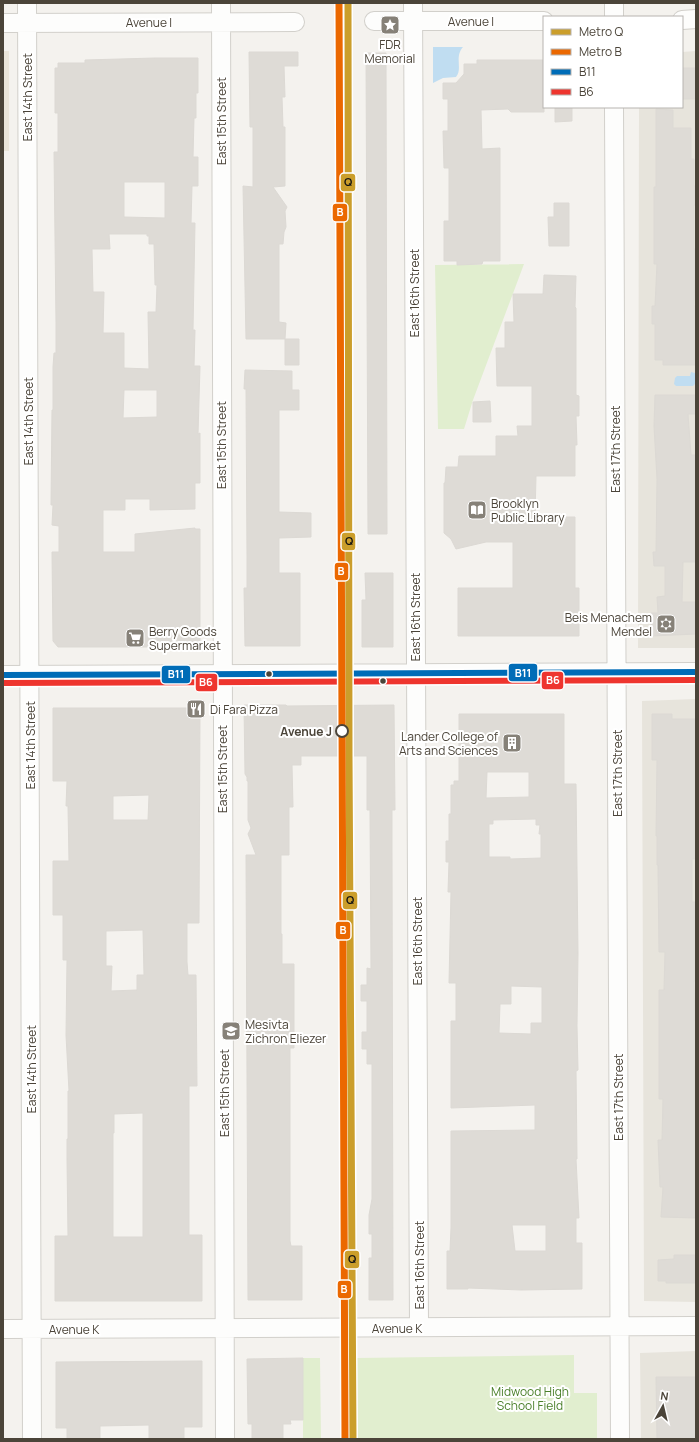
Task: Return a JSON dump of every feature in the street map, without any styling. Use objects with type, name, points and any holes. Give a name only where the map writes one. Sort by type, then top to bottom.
[{"type":"street","name":"East 14th Street","points":[[27,3],[32,1439]]},
{"type":"street","name":"East 15th Street","points":[[220,3],[225,1439]]},
{"type":"street","name":"East 16th Street","points":[[413,3],[419,1327]]},
{"type":"street","points":[[614,3],[614,16]]},
{"type":"street","points":[[683,20],[696,19]]},
{"type":"street","name":"Avenue I","points":[[374,21],[543,21]]},
{"type":"street","name":"Avenue I","points":[[3,23],[295,22]]},
{"type":"street","name":"East 17th Street","points":[[614,108],[620,1439]]},
{"type":"street","points":[[3,675],[696,672]]},
{"type":"street","name":"Avenue K","points":[[3,1329],[696,1326]]},
{"type":"shaded area","points":[[3,51],[9,51],[9,151],[3,151]]},
{"type":"shaded area","points":[[696,51],[696,648],[638,648],[639,108],[683,108],[683,52]]},
{"type":"shaded area","points":[[696,699],[696,1302],[644,1301],[642,701]]},
{"type":"shaded area","points":[[696,1351],[696,1439],[641,1439],[640,1353]]},
{"type":"green space","points":[[524,264],[473,400],[464,429],[438,429],[435,265]]},
{"type":"green space","name":"Midwood High School Field","points":[[574,1355],[574,1393],[597,1393],[597,1439],[358,1439],[357,1358]]},
{"type":"green space","points":[[303,1358],[320,1358],[321,1439],[303,1439]]},
{"type":"water","points":[[433,47],[463,47],[459,55],[459,70],[456,77],[443,78],[433,83]]},
{"type":"water","points":[[691,372],[695,373],[695,384],[693,386],[676,386],[674,384],[677,376],[690,376]]},
{"type":"building","points":[[249,52],[298,52],[298,66],[284,66],[285,97],[282,97],[283,127],[285,127],[285,186],[273,187],[287,207],[285,211],[286,227],[283,244],[279,244],[279,322],[286,323],[285,339],[246,339],[243,186],[253,187],[253,127],[250,127]]},
{"type":"building","points":[[366,53],[386,53],[387,534],[368,534]]},
{"type":"building","points":[[198,58],[198,93],[196,93],[196,118],[194,118],[193,157],[198,157],[198,186],[192,186],[191,223],[195,223],[193,330],[195,330],[194,366],[200,366],[198,434],[200,433],[200,483],[195,483],[195,509],[150,510],[150,499],[125,499],[125,510],[103,510],[103,552],[135,552],[135,534],[195,528],[200,529],[200,647],[58,647],[53,641],[52,552],[59,552],[59,526],[52,525],[53,505],[51,505],[53,367],[54,353],[56,353],[54,152],[58,152],[58,113],[55,113],[55,68],[58,68],[58,63],[85,63],[85,60]],"holes":[[[124,182],[165,182],[165,218],[124,217]],[[109,234],[147,234],[147,236],[149,236],[149,244],[154,244],[155,285],[157,285],[156,312],[148,312],[149,369],[124,368],[124,333],[103,333],[104,292],[93,292],[92,249],[110,249]],[[124,390],[157,390],[157,417],[123,418]]]},
{"type":"building","points":[[477,60],[543,60],[544,112],[511,112],[508,109],[481,110],[482,149],[500,148],[500,261],[483,261],[482,264],[457,265],[457,261],[444,261],[444,221],[449,221],[449,168],[444,168],[443,131],[448,131],[448,99],[443,99],[443,83],[456,83],[464,74],[464,64],[477,64]]},
{"type":"building","points":[[683,68],[696,68],[696,99],[683,99]]},
{"type":"building","points":[[555,108],[572,108],[572,121],[555,122]]},
{"type":"building","points":[[656,109],[673,110],[673,128],[691,128],[691,159],[694,159],[694,186],[696,186],[696,205],[694,205],[694,249],[696,249],[694,306],[696,306],[696,365],[663,365],[663,360],[655,360],[655,324],[652,324],[652,306],[655,306],[657,264],[654,264]]},
{"type":"building","points":[[554,203],[569,203],[569,246],[549,246],[548,217],[554,217]]},
{"type":"building","points":[[544,275],[576,276],[576,395],[579,396],[579,416],[576,416],[577,445],[575,445],[575,476],[536,476],[535,517],[575,517],[575,588],[579,588],[579,636],[458,636],[458,588],[513,588],[513,542],[486,542],[456,549],[451,539],[444,533],[444,483],[446,467],[458,467],[459,456],[496,456],[496,436],[518,436],[517,426],[532,426],[532,386],[497,386],[496,348],[505,348],[505,322],[514,322],[513,294],[543,294]]},
{"type":"building","points":[[285,339],[299,339],[299,365],[285,365]]},
{"type":"building","points":[[245,370],[292,371],[292,390],[299,390],[299,410],[279,410],[279,512],[311,513],[311,537],[279,538],[279,573],[300,573],[300,646],[245,646],[244,588],[247,588],[247,558],[246,389],[244,389]]},
{"type":"building","points":[[655,395],[696,395],[696,414],[688,414],[691,455],[696,455],[696,562],[683,562],[682,602],[696,602],[696,634],[651,636],[651,613],[658,613],[657,597],[665,596],[665,566],[654,566],[653,552],[656,552],[657,479],[654,426]]},
{"type":"building","points":[[490,401],[491,422],[473,422],[473,402]]},
{"type":"building","points":[[365,573],[393,573],[393,647],[362,647],[362,600],[366,600]]},
{"type":"building","points":[[244,705],[394,705],[395,810],[392,810],[393,1300],[369,1300],[369,1258],[372,1258],[372,1234],[369,1234],[369,1215],[372,1199],[372,1064],[367,1064],[367,1049],[362,1049],[362,1032],[367,1032],[367,1001],[361,1001],[361,985],[367,985],[367,968],[371,969],[370,810],[367,810],[367,756],[301,756],[301,765],[292,765],[293,807],[289,807],[289,855],[281,855],[281,934],[282,964],[294,964],[294,1048],[290,1048],[290,1241],[291,1246],[302,1246],[302,1300],[248,1300],[246,855],[256,855],[248,834],[251,828],[248,820],[248,781],[245,774]]},
{"type":"building","points":[[53,708],[200,708],[199,923],[187,923],[187,962],[188,975],[196,975],[197,1086],[189,1086],[189,1235],[202,1235],[202,1301],[55,1301],[55,1236],[68,1236],[67,1139],[69,1091],[66,1035],[67,960],[63,960],[63,915],[53,915],[53,861],[69,861],[68,806],[66,806],[67,781],[53,781]],"holes":[[[149,795],[148,820],[113,820],[113,796]],[[143,930],[144,975],[137,975],[137,990],[111,991],[112,966],[106,966],[106,931]],[[143,1113],[143,1237],[113,1237],[114,1114]]]},
{"type":"building","points":[[459,714],[564,714],[564,784],[576,784],[578,1070],[576,1071],[576,1159],[579,1218],[576,1218],[576,1243],[582,1243],[582,1289],[447,1289],[447,1251],[450,1251],[451,1228],[451,1131],[535,1130],[535,1105],[451,1108],[451,1021],[456,1021],[456,983],[449,983],[451,892],[448,892],[449,862],[446,862],[446,841],[449,841],[451,785],[454,785],[454,781],[459,781]],"holes":[[[487,772],[529,772],[529,797],[486,798]],[[536,819],[536,825],[540,825],[539,834],[541,834],[541,858],[510,859],[510,857],[489,857],[489,824],[493,824],[493,820]],[[511,986],[542,987],[542,1023],[531,1023],[531,1034],[499,1033],[500,1004],[511,1004]],[[512,1225],[546,1225],[546,1251],[515,1251]]]},
{"type":"building","points":[[652,714],[672,714],[672,719],[696,719],[696,859],[692,859],[692,902],[696,902],[696,981],[694,981],[696,1021],[696,1218],[661,1217],[663,1187],[660,1187],[658,1140],[662,1140],[663,1099],[659,1099],[659,990],[664,990],[665,952],[659,952],[658,865],[656,836],[657,760],[652,760]]},
{"type":"building","points":[[674,1255],[696,1255],[696,1283],[666,1283],[666,1281],[658,1281],[658,1260],[674,1259]]},
{"type":"building","points":[[303,1358],[303,1420],[290,1420],[291,1424],[283,1424],[283,1439],[252,1439],[252,1424],[248,1424],[247,1359]]},
{"type":"building","points":[[202,1361],[202,1427],[184,1427],[184,1439],[149,1439],[149,1425],[100,1426],[100,1439],[67,1439],[67,1428],[56,1428],[56,1362]]},
{"type":"building","points":[[656,1377],[696,1377],[696,1439],[657,1439]]},
{"type":"metro line","name":"B","points":[[339,3],[345,1439]]},
{"type":"metro line","name":"Q","points":[[348,3],[349,756],[353,1439]]},
{"type":"transit line","name":"B11","points":[[3,675],[696,672]]},
{"type":"transit line","name":"B6","points":[[3,683],[696,680]]},
{"type":"place","name":"FDR Memorial","points":[[390,25]]},
{"type":"place","name":"Brooklyn Public Library","points":[[477,510]]},
{"type":"place","name":"Beis Menachem Mendel","points":[[666,624]]},
{"type":"place","name":"Berry Goods Supermarket","points":[[135,638]]},
{"type":"place","name":"Di Fara Pizza","points":[[196,709]]},
{"type":"place","name":"Avenue J","points":[[342,731]]},
{"type":"place","name":"Lander College of Arts and Sciences","points":[[512,743]]},
{"type":"place","name":"Mesivta Zichron Eliezer","points":[[231,1031]]}]
